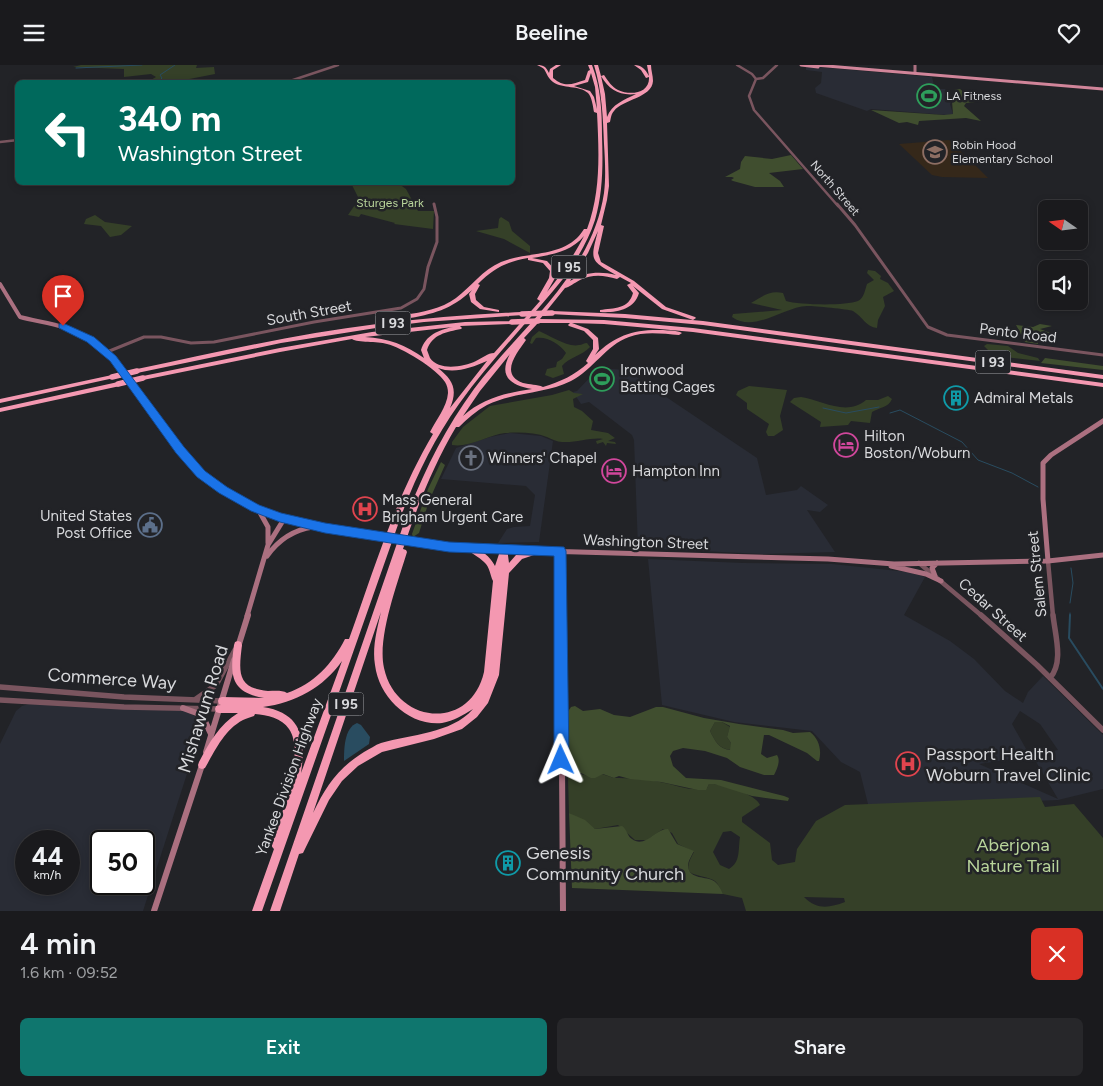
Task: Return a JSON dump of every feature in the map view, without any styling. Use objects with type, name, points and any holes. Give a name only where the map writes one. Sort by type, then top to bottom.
[{"type":"highway","points":[[539,65],[546,69],[548,77],[553,81],[582,89],[591,94],[596,108],[600,132]]},
{"type":"highway","points":[[559,65],[551,70],[550,76],[558,82],[572,85],[589,79],[590,65]]},
{"type":"highway","name":"Yankee Division Highway","points":[[256,911],[414,476],[455,406],[572,262],[585,239],[596,212],[601,184],[600,132],[598,92],[590,65]]},
{"type":"highway","points":[[596,65],[610,88],[629,94],[642,91],[648,84],[644,71],[636,65]]},
{"type":"highway","name":"Yankee Division Highway","points":[[275,911],[412,511],[429,470],[449,432],[483,383],[577,268],[597,230],[605,199],[607,165],[604,94],[596,65]]},
{"type":"highway","points":[[606,142],[608,117],[612,110],[620,103],[645,92],[650,86],[648,65]]},
{"type":"highway","points":[[607,165],[610,175],[610,193],[595,251],[598,262],[635,285],[654,302],[664,308],[683,315],[732,327]]},
{"type":"highway","points":[[361,327],[440,309],[456,300],[482,276],[500,264],[522,257],[554,252],[570,246],[582,235],[596,212]]},
{"type":"highway","points":[[522,314],[482,308],[473,301],[472,293],[482,279],[497,269],[522,259],[538,260],[548,264],[554,274],[530,315]]},
{"type":"highway","points":[[550,303],[574,281],[594,274],[619,278],[630,284],[635,291],[633,301],[620,308],[555,313]]},
{"type":"highway","name":"I 93","points":[[0,401],[277,341],[361,327],[437,318],[555,313],[647,317],[1103,377]]},
{"type":"highway","points":[[500,322],[451,329],[437,334],[426,343],[425,354],[430,361],[438,366],[455,369],[468,367],[487,359],[511,338]]},
{"type":"highway","name":"I 93","points":[[0,410],[316,342],[410,328],[500,322],[648,325],[1103,385]]},
{"type":"highway","points":[[531,324],[527,335],[511,359],[508,369],[512,377],[519,383],[530,387],[541,387],[576,372],[590,359],[597,345],[594,336],[584,328],[543,322]]},
{"type":"highway","points":[[449,432],[473,411],[490,401],[547,389],[570,379],[585,369],[609,345],[625,337],[652,331],[727,334]]},
{"type":"highway","points":[[316,342],[369,339],[395,343],[414,353],[449,382],[452,392],[450,400],[426,445],[414,476]]},
{"type":"highway","points":[[412,511],[391,590],[378,653],[380,671],[385,687],[404,709],[421,717],[445,717],[465,709],[480,695],[488,674],[499,565],[504,550]]},
{"type":"highway","points":[[471,549],[482,555],[490,563],[494,572],[497,592]]},
{"type":"highway","points":[[280,896],[322,805],[347,770],[371,752],[448,731],[459,726],[474,714],[483,703],[492,686],[495,675],[506,576],[504,550]]},
{"type":"highway","points":[[506,576],[515,559],[523,554],[537,551]]},
{"type":"highway","points":[[220,705],[265,702],[292,695],[311,686],[332,668],[344,650],[368,599]]},
{"type":"highway","points":[[238,645],[236,672],[242,684],[251,690],[266,695],[292,695]]},
{"type":"highway","points":[[220,705],[274,713],[289,721],[297,733],[300,753],[294,783],[256,911]]},
{"type":"highway","points":[[202,765],[227,725],[244,715],[260,711]]},
{"type":"main road","points":[[801,65],[1103,89]]},
{"type":"main road","points":[[815,65],[996,81]]},
{"type":"main road","points":[[915,65],[915,73]]},
{"type":"main road","name":"Washington Street","points":[[0,284],[14,309],[22,317],[67,328],[90,340],[107,352],[180,450],[201,474],[223,490],[258,509],[284,519],[325,528],[471,549],[823,559],[878,563],[1048,561],[1103,555]]},
{"type":"main road","name":"Salem Street","points":[[1048,561],[1043,499],[1043,463],[1051,455],[1103,421]]},
{"type":"main road","points":[[258,509],[268,527],[268,545]]},
{"type":"main road","name":"Mishawum Road","points":[[154,911],[202,765],[268,545],[284,519]]},
{"type":"main road","points":[[263,563],[275,545],[286,535],[306,528],[325,528]]},
{"type":"main road","points":[[560,551],[563,911]]},
{"type":"main road","points":[[878,563],[938,578]]},
{"type":"main road","points":[[937,563],[932,568],[938,578]]},
{"type":"main road","points":[[183,708],[202,715],[211,735]]},
{"type":"street","points":[[293,80],[338,65]]},
{"type":"street","points":[[737,65],[752,74],[756,79],[762,79],[777,65]]},
{"type":"street","name":"North Street","points":[[756,79],[749,95],[753,108],[859,229],[922,321],[931,329]]},
{"type":"street","points":[[0,142],[15,140]]},
{"type":"street","name":"South Street","points":[[107,352],[144,337],[158,337],[191,343],[211,342],[314,322],[401,308],[417,299],[424,289],[428,267],[436,243],[437,217],[434,205]]},
{"type":"street","name":"Pento Road","points":[[931,329],[947,335],[1103,355]]},
{"type":"street","name":"Salem Street","points":[[1048,561],[1058,661],[1056,671],[1050,678]]},
{"type":"street","name":"Cedar Street","points":[[918,563],[963,598],[1050,678]]},
{"type":"street","points":[[195,700],[210,692],[218,684],[238,645]]},
{"type":"street","points":[[1050,678],[1103,730]]},
{"type":"street","name":"Commerce Way","points":[[0,687],[93,695],[195,700],[220,705]]},
{"type":"street","name":"Commerce Way","points":[[0,700],[124,707],[183,708],[220,705]]},
{"type":"shaded area","points":[[806,66],[932,77],[935,89],[945,89],[953,98],[950,104],[953,114],[871,109],[867,111],[816,93],[815,88],[821,83],[822,72],[806,70]]},
{"type":"shaded area","name":"Robin Hood Elementary School","points":[[949,140],[988,178],[932,175],[899,144]]},
{"type":"shaded area","points":[[599,368],[626,370],[757,458],[766,495],[797,490],[801,486],[828,505],[820,512],[807,510],[835,552],[763,554],[638,548],[634,440],[632,435],[589,402],[581,404],[573,392],[577,391]]},
{"type":"shaded area","points":[[510,433],[541,436],[553,441],[539,542],[498,543],[507,529],[530,526],[535,495],[526,486],[441,479],[456,448]]},
{"type":"shaded area","points":[[648,559],[832,564],[908,572],[925,577],[904,615],[950,641],[974,659],[1005,691],[1023,703],[1028,692],[1043,676],[1103,735],[1103,789],[1058,800],[869,808],[860,772],[841,762],[812,731],[734,722],[662,705]],"holes":[[[1020,711],[1040,724],[1058,750],[1032,755],[1058,799],[979,764],[1030,756],[1012,724]]]},
{"type":"shaded area","points":[[29,704],[187,711],[199,719],[201,730],[155,874],[155,830],[90,830],[90,895],[148,895],[143,911],[0,911],[0,744],[16,711],[22,706]]},
{"type":"green space","points":[[81,65],[197,65],[196,68],[214,67],[215,74],[184,80],[151,80],[156,77],[151,74],[124,77],[124,69],[73,67]]},
{"type":"green space","points":[[960,89],[975,102],[966,103],[964,106],[981,121],[966,118],[919,121],[918,125],[907,122],[899,123],[871,110],[953,114],[952,101],[957,95],[954,90]]},
{"type":"green space","points":[[791,155],[803,169],[769,173],[780,181],[784,187],[755,187],[733,181],[731,180],[734,178],[732,177],[725,177],[740,169],[741,162],[745,156],[772,159]]},
{"type":"green space","name":"Sturges Park","points":[[352,185],[400,185],[406,189],[418,211],[434,211],[433,229],[394,224],[361,214],[359,217],[348,215],[359,199]]},
{"type":"green space","points":[[95,215],[105,222],[132,226],[121,235],[110,237],[101,226],[84,224],[86,219]]},
{"type":"green space","points":[[501,217],[509,222],[512,231],[530,246],[530,253],[504,239],[476,231],[498,228]]},
{"type":"green space","points":[[868,270],[875,271],[881,276],[880,279],[888,283],[894,291],[883,297],[885,306],[878,320],[877,328],[867,324],[853,311],[807,306],[788,310],[760,321],[741,321],[732,317],[733,314],[782,310],[751,303],[774,292],[783,293],[786,301],[801,303],[833,304],[858,301],[863,296],[867,284],[874,280],[867,273]]},
{"type":"green space","points":[[1040,324],[1052,326],[1040,329],[1056,335],[1044,336],[1046,339],[1038,340],[1038,344],[1025,342],[1016,325],[1033,327]]},
{"type":"green space","points":[[539,331],[570,345],[587,343],[590,347],[562,366],[564,374],[553,378],[545,375],[547,369],[556,367],[557,362],[566,353],[549,339],[536,338],[532,344],[530,343],[532,337]]},
{"type":"green space","points":[[987,344],[1008,346],[1018,353],[1038,358],[1040,361],[987,355],[988,350],[984,346]]},
{"type":"green space","points":[[1045,358],[1103,366],[1103,370],[1041,363]]},
{"type":"green space","points":[[749,386],[787,390],[780,416],[783,430],[774,436],[768,436],[766,432],[769,424],[747,409],[747,403],[736,395],[738,391]]},
{"type":"green space","points":[[569,390],[574,393],[583,394],[573,399],[574,407],[582,411],[593,421],[591,430],[608,433],[615,438],[608,441],[615,442],[616,444],[607,443],[606,446],[603,442],[597,444],[596,441],[603,439],[560,442],[537,434],[505,433],[465,445],[452,445],[452,442],[463,427],[490,406],[552,395]]},
{"type":"green space","points":[[888,396],[892,399],[890,402],[886,406],[872,412],[870,423],[851,421],[848,425],[820,427],[821,422],[790,402],[794,398],[801,397],[834,406],[850,407],[866,400],[878,400]]},
{"type":"green space","points":[[441,462],[445,465],[429,501],[419,533],[413,537],[412,534],[428,489]]},
{"type":"green space","points":[[575,706],[583,711],[600,709],[614,715],[630,717],[656,707],[663,707],[704,718],[739,724],[793,733],[810,732],[816,738],[819,745],[819,761],[807,753],[769,735],[764,735],[761,754],[767,758],[777,755],[779,762],[774,775],[764,775],[740,767],[727,758],[705,751],[683,748],[673,751],[670,756],[673,766],[686,778],[721,780],[784,796],[789,798],[788,801],[752,796],[714,784],[709,784],[706,790],[698,790],[619,776],[614,778],[603,774],[591,778],[581,773],[569,774],[567,713],[571,707]],"holes":[[[715,722],[722,722],[730,726],[727,737],[731,743],[730,750],[720,746],[710,731]]]},
{"type":"green space","points":[[715,722],[722,722],[730,727],[727,737],[731,743],[731,750],[720,746],[710,731]]},
{"type":"green space","name":"Aberjona Nature Trail","points":[[570,773],[590,776],[602,774],[614,778],[648,780],[684,788],[701,789],[707,788],[709,784],[714,784],[740,791],[753,797],[760,805],[742,817],[742,822],[770,843],[772,860],[778,865],[795,862],[797,849],[816,821],[845,805],[1040,797],[1045,807],[1074,804],[1103,838],[1103,911],[746,911],[742,898],[723,894],[717,883],[713,880],[691,873],[688,866],[694,852],[678,844],[672,833],[663,829],[647,840],[635,840],[618,825],[595,829],[569,813],[568,777]],"holes":[[[731,831],[740,837],[736,863],[729,869],[720,865],[713,852],[723,832]],[[804,897],[844,898],[845,902],[823,907],[814,904]]]},
{"type":"green space","points":[[569,813],[585,820],[595,829],[622,826],[630,838],[641,842],[668,829],[677,844],[694,851],[688,864],[691,874],[711,879],[720,887],[723,894],[572,888]]},
{"type":"water","points":[[357,723],[361,725],[370,737],[369,744],[344,761],[347,734],[349,729]]},
{"type":"waterway","points":[[76,68],[142,65]]},
{"type":"waterway","points":[[160,80],[162,78],[160,75],[175,65]]},
{"type":"waterway","points":[[823,408],[846,413],[879,407]]},
{"type":"waterway","points":[[890,413],[900,410],[962,442],[978,460],[1012,473],[1038,487]]},
{"type":"waterway","points":[[1070,603],[1073,583],[1071,568]]},
{"type":"waterway","points":[[1070,615],[1069,638],[1103,689]]},
{"type":"place","name":"LA Fitness","points":[[929,96]]},
{"type":"place","name":"Robin Hood Elementary School","points":[[935,152]]},
{"type":"place","name":"Ironwood Batting Cages","points":[[602,379]]},
{"type":"place","name":"Admiral Metals","points":[[956,398]]},
{"type":"place","name":"Hilton Boston/Woburn","points":[[846,445]]},
{"type":"place","name":"Winners' Chapel","points":[[471,458]]},
{"type":"place","name":"Hampton Inn","points":[[614,471]]},
{"type":"place","name":"Mass General Brigham Urgent Care","points":[[365,509]]},
{"type":"place","name":"United States Post Office","points":[[150,525]]},
{"type":"place","name":"Passport Health Woburn Travel Clinic","points":[[908,764]]},
{"type":"place","name":"Genesis Community Church","points":[[508,863]]},
{"type":"route","points":[[63,326],[90,340],[113,358],[180,450],[201,474],[223,490],[255,508],[272,515],[325,528],[449,547],[560,551],[561,760]]}]
